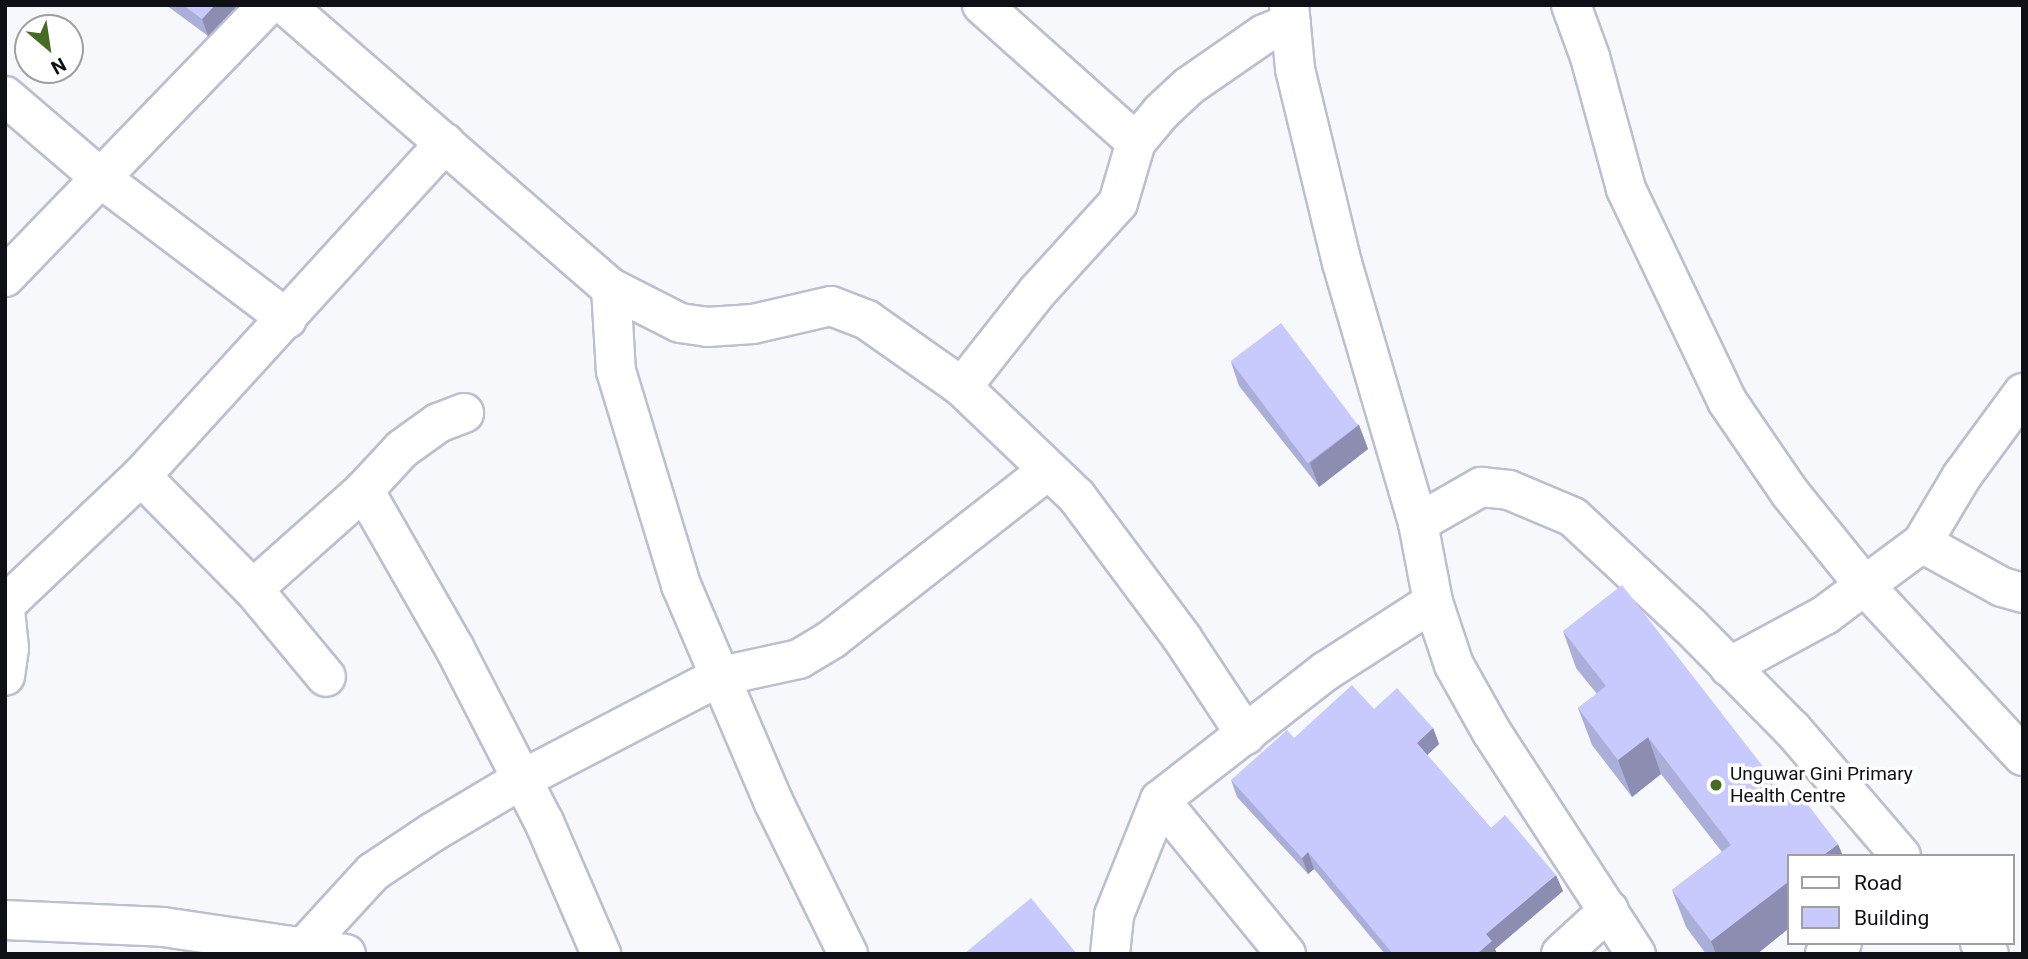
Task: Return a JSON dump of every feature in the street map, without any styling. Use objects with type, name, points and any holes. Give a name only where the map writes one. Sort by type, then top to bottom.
[{"type":"street","points":[[5,277],[268,5]]},
{"type":"street","points":[[285,5],[611,288],[680,323],[706,327],[753,324],[831,306],[867,320],[962,387],[1077,498],[1182,638],[1246,735]]},
{"type":"street","points":[[982,5],[1136,142]]},
{"type":"street","points":[[1571,5],[1590,57],[1626,189],[1686,323],[1727,401],[1790,493],[1865,586],[2023,756]]},
{"type":"street","points":[[962,387],[1037,292],[1118,202],[1136,142],[1189,86],[1290,14]]},
{"type":"street","points":[[1290,14],[1295,69],[1342,263],[1418,523],[1433,602],[1454,665],[1479,709],[1636,954]]},
{"type":"street","points":[[5,96],[102,178],[287,319]]},
{"type":"street","points":[[5,676],[9,648],[5,608],[141,476],[445,143]]},
{"type":"street","points":[[611,288],[616,371],[643,470],[681,584],[774,803],[848,954]]},
{"type":"street","points":[[1729,667],[1825,615],[1922,543],[1962,476],[2023,393]]},
{"type":"street","points":[[253,589],[364,490],[402,449],[439,423],[464,413]]},
{"type":"street","points":[[289,949],[373,872],[520,781],[721,676],[772,668],[832,639],[1048,470]]},
{"type":"street","points":[[141,476],[253,589],[327,677]]},
{"type":"street","points":[[1418,523],[1481,487],[1509,490],[1573,517],[1793,730],[1899,854]]},
{"type":"street","points":[[364,490],[455,649],[520,781],[544,822],[601,954]]},
{"type":"street","points":[[1922,543],[2002,587],[2023,593]]},
{"type":"street","points":[[1110,954],[1114,915],[1160,800],[1326,671],[1433,602]]},
{"type":"street","points":[[1160,800],[1286,954]]},
{"type":"street","points":[[1561,954],[1609,910]]},
{"type":"street","points":[[5,920],[163,927],[289,949],[346,954]]},
{"type":"building","points":[[183,5],[215,5],[202,19]]},
{"type":"building","points":[[1281,323],[1358,425],[1308,463],[1231,361]]},
{"type":"building","name":"Unguwar Gini Primary Health Centre","points":[[1622,585],[1789,800],[1799,793],[1838,844],[1825,854],[1786,854],[1786,884],[1711,941],[1672,890],[1731,845],[1648,737],[1618,760],[1578,708],[1606,686],[1563,631]]},
{"type":"building","points":[[1352,685],[1374,709],[1397,688],[1433,728],[1417,743],[1491,828],[1505,815],[1556,875],[1486,934],[1492,941],[1477,954],[1393,954],[1308,852],[1302,858],[1231,780],[1287,730],[1294,738]]},
{"type":"building","points":[[1031,898],[1077,954],[964,954]]},
{"type":"place","name":"Unguwar Gini Primary Health Centre","points":[[1716,785]]}]
